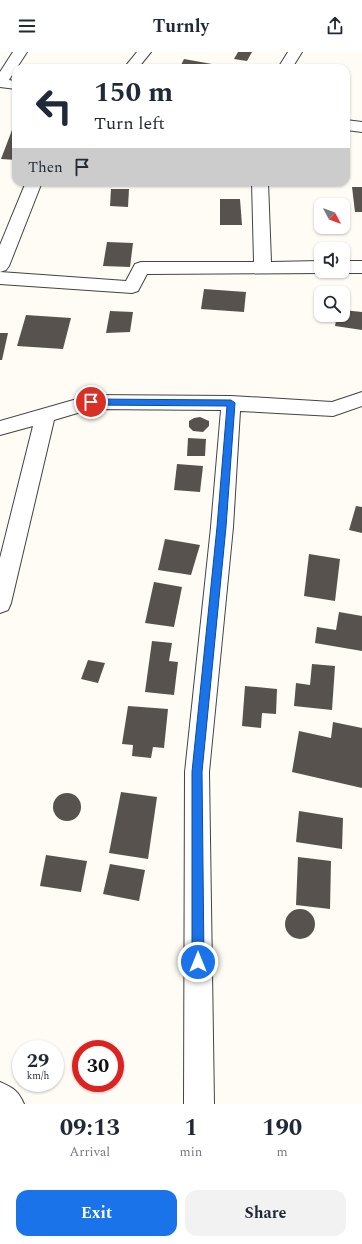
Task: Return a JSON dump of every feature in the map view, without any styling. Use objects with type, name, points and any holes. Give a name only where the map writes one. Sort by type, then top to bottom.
[{"type":"street","points":[[12,64],[20,52]]},
{"type":"street","points":[[134,64],[144,52]]},
{"type":"street","points":[[288,64],[295,52]]},
{"type":"street","points":[[12,64],[0,83],[12,84]]},
{"type":"street","points":[[350,125],[362,127]]},
{"type":"street","points":[[0,266],[32,186]]},
{"type":"street","points":[[260,186],[263,267]]},
{"type":"street","points":[[0,278],[132,287],[141,268],[314,267]]},
{"type":"street","points":[[350,267],[362,267]]},
{"type":"street","points":[[0,428],[91,402],[231,403],[332,409],[362,399]]},
{"type":"street","points":[[199,1104],[197,772],[222,527],[231,403]]},
{"type":"street","points":[[0,603],[45,415]]},
{"type":"street","points":[[0,1097],[9,1104]]},
{"type":"building","points":[[238,52],[252,52],[247,61],[234,59]]},
{"type":"building","points":[[184,59],[212,64],[182,64]]},
{"type":"building","points":[[12,130],[12,160],[1,159]]},
{"type":"building","points":[[352,187],[362,187],[362,212],[355,212]]},
{"type":"building","points":[[111,189],[129,189],[128,207],[110,206]]},
{"type":"building","points":[[220,199],[240,199],[242,225],[220,225]]},
{"type":"building","points":[[107,242],[133,243],[130,267],[103,266]]},
{"type":"building","points":[[204,289],[246,292],[244,312],[201,309]]},
{"type":"building","points":[[110,311],[133,312],[130,332],[106,333]]},
{"type":"building","points":[[350,311],[362,312],[362,330],[335,326],[336,322],[350,322]]},
{"type":"building","points":[[26,315],[71,318],[63,349],[17,346]]},
{"type":"building","points":[[0,333],[8,333],[2,360],[0,360]]},
{"type":"building","points":[[200,417],[209,421],[209,426],[203,432],[193,431],[189,427],[189,421]]},
{"type":"building","points":[[188,438],[206,439],[205,456],[187,456]]},
{"type":"building","points":[[177,464],[203,466],[200,492],[174,490]]},
{"type":"building","points":[[356,506],[362,507],[362,533],[349,530]]},
{"type":"building","points":[[165,539],[200,545],[191,575],[158,570]]},
{"type":"building","points":[[309,554],[340,559],[335,601],[304,596]]},
{"type":"building","points":[[154,582],[182,587],[174,627],[145,623]]},
{"type":"building","points":[[339,612],[362,616],[362,651],[315,643],[317,627],[336,630]]},
{"type":"building","points":[[152,641],[172,643],[169,661],[178,662],[174,695],[145,692]]},
{"type":"building","points":[[88,660],[105,663],[98,683],[81,679]]},
{"type":"building","points":[[312,664],[335,666],[332,710],[294,706],[296,683],[310,685]]},
{"type":"building","points":[[245,686],[277,689],[276,714],[262,713],[261,728],[242,726]]},
{"type":"building","points":[[128,706],[168,709],[164,748],[153,747],[151,758],[132,756],[133,745],[122,744]]},
{"type":"building","points":[[333,722],[362,728],[362,788],[292,772],[299,731],[331,738]]},
{"type":"building","points":[[121,792],[157,797],[148,859],[109,853]]},
{"type":"building","points":[[67,793],[77,797],[81,807],[77,817],[67,821],[57,817],[53,807],[57,797]]},
{"type":"building","points":[[299,811],[343,818],[342,849],[296,842]]},
{"type":"building","points":[[46,855],[87,861],[81,892],[40,886]]},
{"type":"building","points":[[298,857],[331,861],[330,909],[296,905]]},
{"type":"building","points":[[110,864],[145,870],[139,901],[103,894]]},
{"type":"building","points":[[300,909],[311,913],[315,924],[311,935],[300,939],[289,935],[285,924],[289,913]]},
{"type":"route","points":[[91,402],[231,403],[222,527],[197,772],[198,962]]}]
